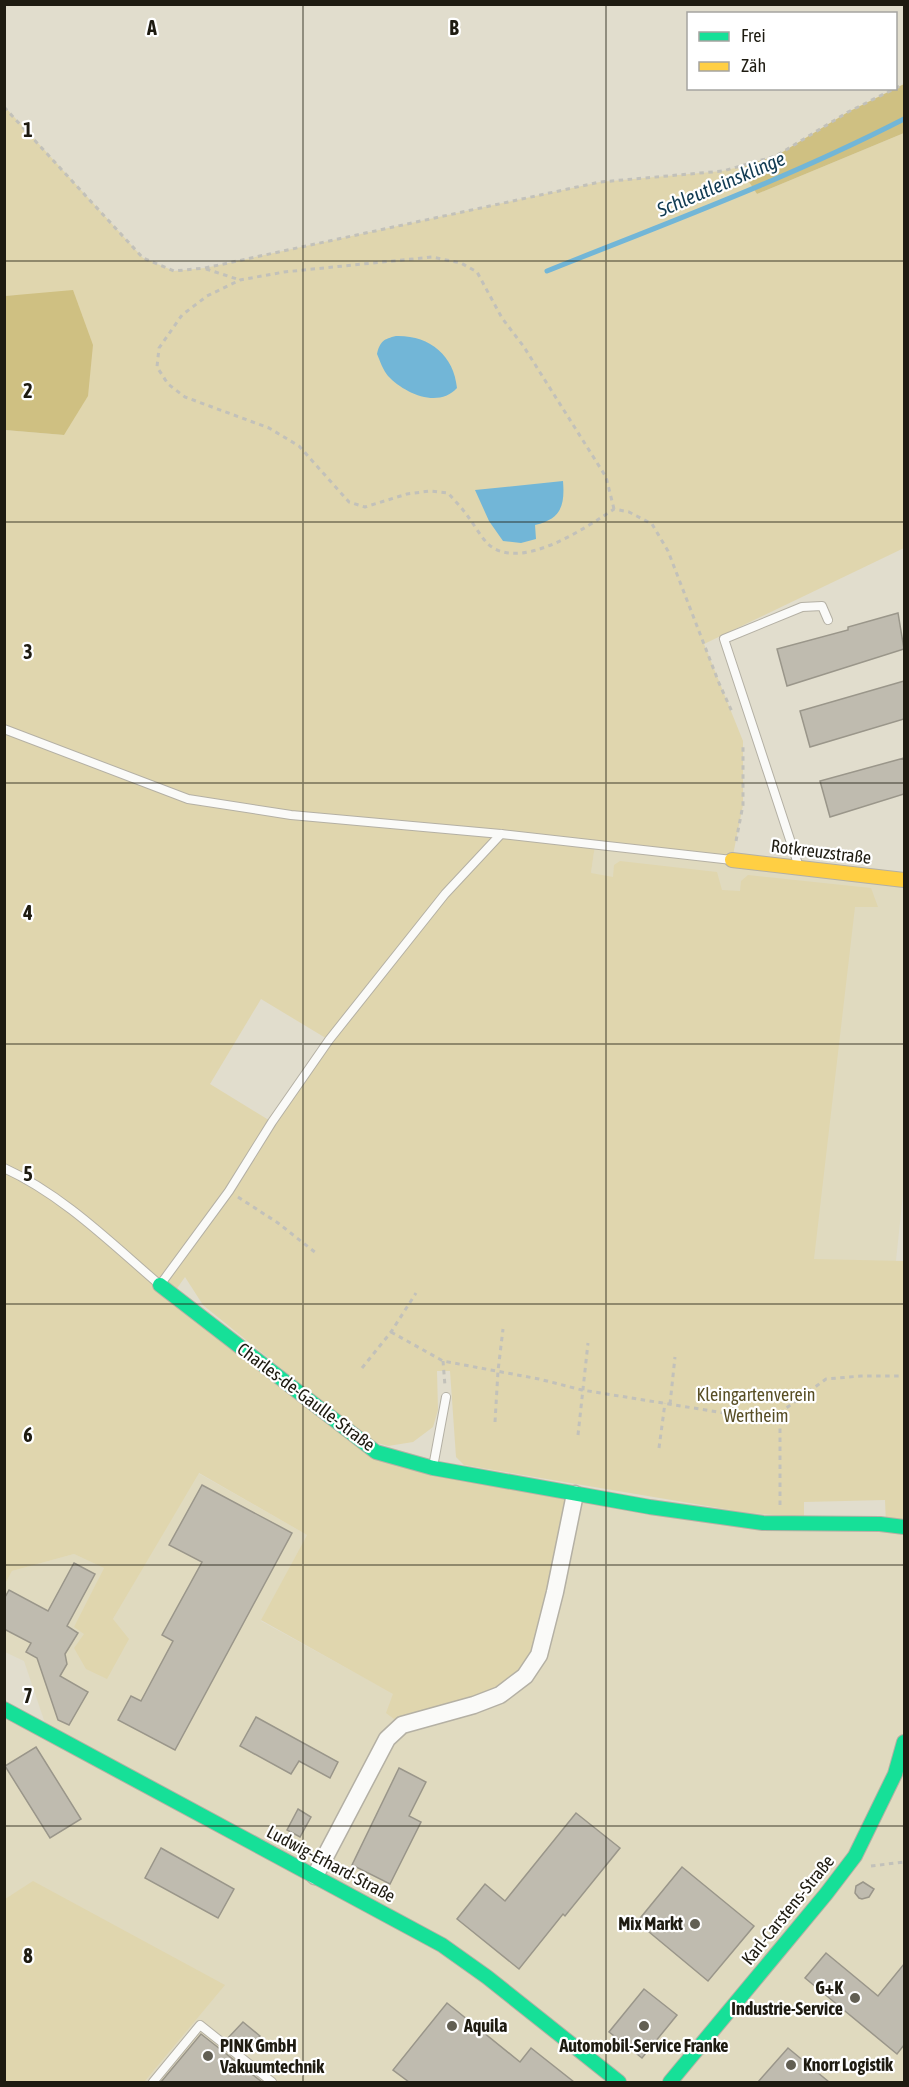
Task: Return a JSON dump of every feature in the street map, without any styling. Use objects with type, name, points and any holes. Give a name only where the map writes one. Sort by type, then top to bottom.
[{"type":"street","name":"Rotkreuzstraße","points":[[732,860],[904,880]]},
{"type":"street","name":"Charles-de-Gaulle-Straße","points":[[160,1285],[376,1452],[433,1468],[650,1507],[780,1524],[880,1524],[904,1527]]},
{"type":"street","points":[[315,1876],[387,1739],[402,1725],[474,1705],[500,1695],[525,1676],[538,1655],[555,1592],[575,1494]]},
{"type":"street","name":"Ludwig-Erhard-Straße","points":[[4,1709],[442,1945],[487,1977],[619,2082]]},
{"type":"street","name":"Karl-Carstens-Straße","points":[[670,2082],[855,1856],[895,1774],[904,1742]]},
{"type":"lane","points":[[799,868],[724,639],[802,607],[822,606],[828,620]]},
{"type":"lane","points":[[4,729],[188,799],[291,815],[501,834],[732,860]]},
{"type":"lane","points":[[4,1168],[41,1187],[101,1234],[160,1285],[229,1191],[272,1122],[329,1041],[446,894],[501,834]]},
{"type":"lane","points":[[433,1468],[446,1397]]},
{"type":"lane","points":[[153,2082],[200,2025],[272,2082]]},
{"type":"path","points":[[4,107],[143,258],[174,271],[205,268],[600,182],[723,171],[776,156],[848,112],[892,90]]},
{"type":"path","points":[[614,509],[606,477],[524,347],[502,318],[477,272],[461,263],[432,257],[284,272],[240,280],[207,296],[182,315],[159,348],[157,367],[168,384],[185,397],[269,428],[299,446],[349,502],[365,507],[406,494],[430,491],[448,494],[468,516],[489,545],[504,552],[528,553],[551,545],[581,531],[614,509],[629,512],[652,524],[668,551],[733,714]]},
{"type":"path","points":[[205,268],[240,280]]},
{"type":"path","points":[[732,860],[743,805],[743,741]]},
{"type":"path","points":[[229,1191],[278,1223],[316,1253]]},
{"type":"path","points":[[362,1368],[391,1332],[416,1293]]},
{"type":"path","points":[[495,1422],[503,1329]]},
{"type":"path","points":[[391,1332],[443,1361],[539,1379],[582,1390],[780,1422]]},
{"type":"path","points":[[578,1435],[588,1343]]},
{"type":"path","points":[[659,1448],[675,1357]]},
{"type":"path","points":[[443,1361],[446,1397]]},
{"type":"path","points":[[780,1524],[780,1422],[785,1409],[826,1379],[904,1376]]},
{"type":"path","points":[[845,1869],[904,1862]]},
{"type":"shaded area","points":[[904,84],[904,133],[757,194],[739,167],[776,156],[848,112],[892,90],[897,90],[897,88]]},
{"type":"shaded area","points":[[73,290],[93,345],[88,396],[64,435],[5,430],[5,296]]},
{"type":"shaded area","points":[[595,845],[904,880],[904,1185],[891,1307],[600,1289],[591,873]]},
{"type":"shaded area","points":[[198,1473],[307,1535],[261,1621],[394,1694],[575,1494],[904,1527],[904,2082],[144,2082],[33,1882],[5,1899],[5,1709],[48,1732],[24,1661],[5,1652],[5,1584],[12,1571],[74,1554],[104,1568],[75,1627],[85,1633],[113,1619]]},
{"type":"green space","name":"Kleingartenverein Wertheim","points":[[5,107],[143,258],[174,271],[205,268],[600,182],[723,171],[739,167],[757,194],[904,133],[904,548],[704,644],[743,741],[743,805],[732,860],[595,845],[591,873],[613,877],[614,865],[620,861],[717,872],[722,890],[740,891],[741,881],[748,875],[871,888],[878,907],[855,907],[814,1259],[904,1261],[904,1527],[886,1524],[885,1500],[804,1502],[804,1518],[743,1512],[464,1465],[456,1457],[450,1371],[437,1371],[438,1410],[433,1427],[413,1442],[388,1446],[371,1441],[203,1305],[185,1277],[173,1294],[376,1452],[569,1493],[539,1655],[500,1695],[402,1725],[386,1713],[393,1694],[261,1620],[307,1535],[199,1473],[113,1619],[129,1639],[107,1679],[86,1669],[74,1648],[84,1634],[74,1627],[104,1568],[74,1554],[12,1571],[5,1584],[5,430],[64,435],[22,295],[5,296]],"holes":[[[261,999],[329,1040],[272,1122],[210,1084]]]},
{"type":"green space","points":[[33,1881],[225,1985],[144,2082],[5,2082],[5,1899]]},
{"type":"water","points":[[396,336],[419,339],[438,349],[451,366],[457,388],[449,394],[431,398],[412,393],[395,382],[386,374],[377,354],[383,341]]},
{"type":"water","points":[[563,481],[562,504],[556,515],[535,525],[536,539],[521,543],[503,541],[489,521],[475,490]]},
{"type":"building","points":[[898,613],[904,649],[787,686],[777,649],[848,630],[848,627]]},
{"type":"building","points":[[904,681],[904,719],[810,747],[800,711]]},
{"type":"building","points":[[904,758],[904,794],[830,817],[820,781]]},
{"type":"building","points":[[202,1485],[292,1533],[175,1750],[118,1720],[131,1696],[141,1701],[173,1641],[162,1635],[202,1562],[169,1545]]},
{"type":"building","points":[[74,1563],[95,1574],[67,1626],[78,1633],[65,1654],[67,1664],[60,1676],[88,1692],[69,1725],[58,1720],[37,1658],[26,1652],[31,1643],[4,1629],[4,1599],[9,1590],[48,1611]]},
{"type":"building","points":[[256,1717],[338,1762],[330,1778],[299,1761],[291,1774],[240,1746]]},
{"type":"building","points":[[36,1747],[81,1819],[50,1838],[5,1766]]},
{"type":"building","points":[[399,1768],[426,1782],[409,1816],[421,1822],[390,1884],[352,1865]]},
{"type":"building","points":[[298,1809],[311,1817],[300,1837],[287,1830]]},
{"type":"building","points":[[576,1813],[620,1848],[519,1969],[457,1919],[485,1884],[505,1901]]},
{"type":"building","points":[[161,1848],[234,1889],[218,1918],[145,1878]]},
{"type":"building","name":"Mix Markt","points":[[682,1867],[754,1926],[708,1981],[637,1922]]},
{"type":"building","points":[[863,1882],[874,1889],[869,1897],[862,1899],[855,1893],[856,1886]]},
{"type":"building","name":"G+K Industrie-Service","points":[[826,1953],[878,1996],[904,1964],[904,2045],[897,2054],[805,1978]]},
{"type":"building","points":[[644,1989],[677,2015],[642,2058],[609,2032]]},
{"type":"building","name":"Aquila","points":[[447,2003],[520,2062],[531,2048],[574,2082],[409,2082],[393,2070]]},
{"type":"building","points":[[243,2022],[260,2036],[245,2053],[227,2039]]},
{"type":"building","name":"PINK GmbH Vakuumtechnik","points":[[201,2034],[262,2082],[161,2082]]},
{"type":"building","name":"Knorr Logistik","points":[[788,2048],[829,2082],[758,2082]]},
{"type":"waterway","name":"Schleutleinsklinge","points":[[547,271],[817,161],[904,119]]},
{"type":"traffic: fast","points":[[160,1285],[376,1452],[433,1468],[650,1507],[763,1523],[880,1524],[904,1527]]},
{"type":"traffic: fast","points":[[4,1709],[442,1945],[487,1977],[619,2082]]},
{"type":"traffic: fast","points":[[670,2082],[855,1856],[895,1774],[904,1742]]},
{"type":"traffic: slow","points":[[732,860],[904,880]]},
{"type":"place","name":"Mix Markt","points":[[695,1924]]},
{"type":"place","name":"G+K Industrie-Service","points":[[855,1998]]},
{"type":"place","name":"Aquila","points":[[452,2026]]},
{"type":"place","name":"Automobil-Service Franke","points":[[644,2026]]},
{"type":"place","name":"PINK GmbH Vakuumtechnik","points":[[208,2056]]},
{"type":"place","name":"Knorr Logistik","points":[[791,2065]]}]
